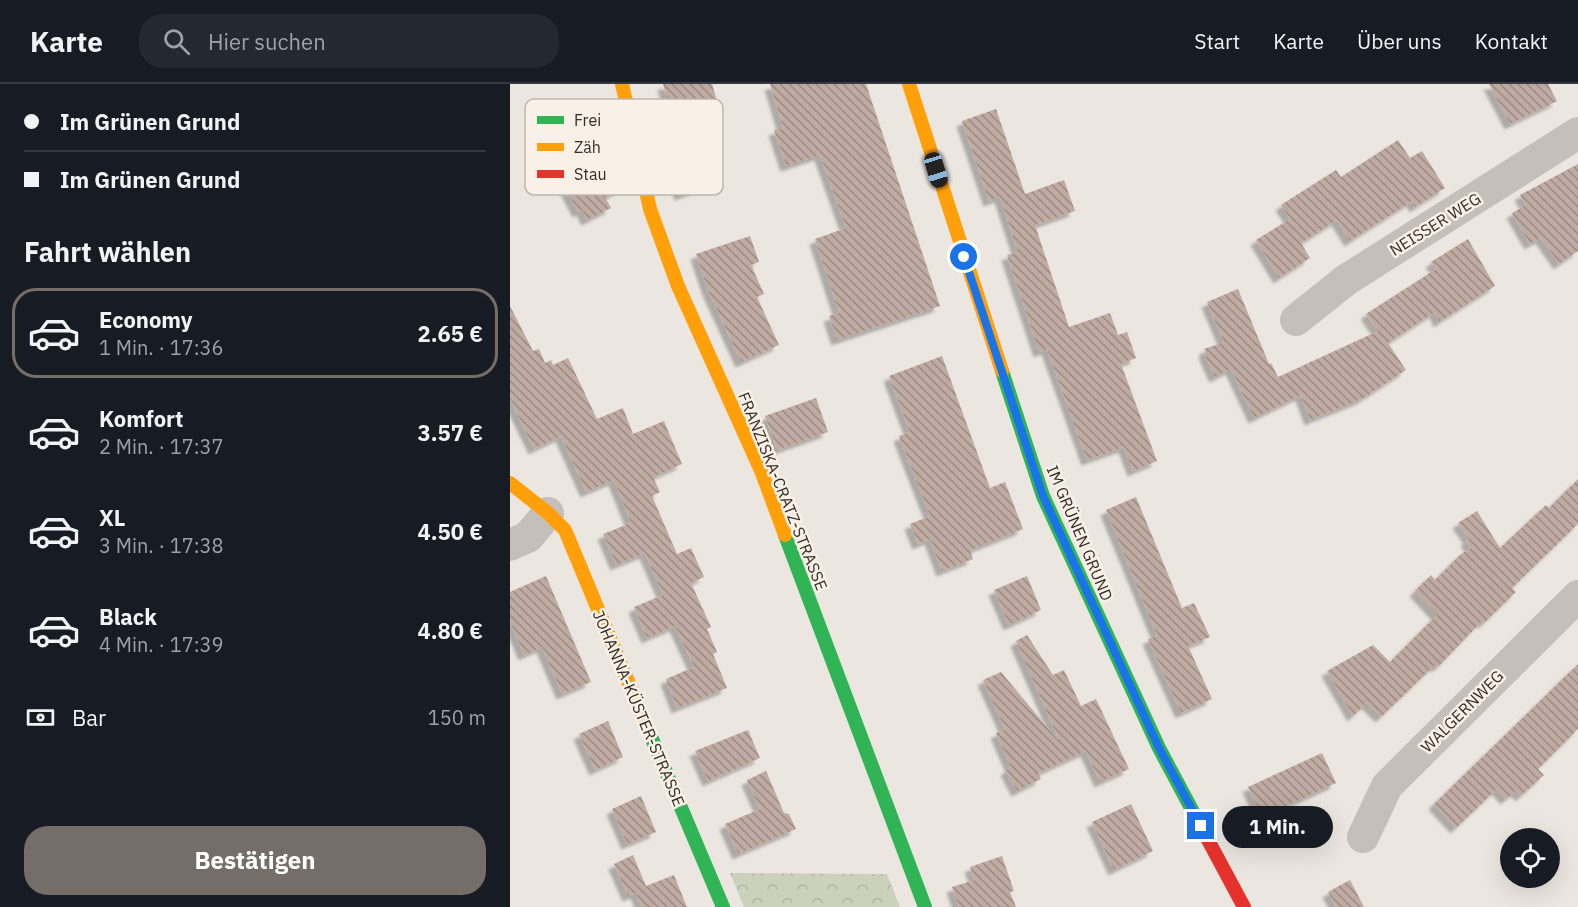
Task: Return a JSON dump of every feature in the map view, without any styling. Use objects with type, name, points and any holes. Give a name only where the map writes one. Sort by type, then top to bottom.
[{"type":"street","name":"FRANZISKA-CRATZ-STRASSE","points":[[622,84],[625,99]]},
{"type":"street","name":"IM GRÜNEN GRUND","points":[[909,84],[1043,496],[1159,748],[1244,907]]},
{"type":"street","name":"NEISSER WEG","points":[[1296,320],[1346,280],[1578,133]]},
{"type":"street","name":"FRANZISKA-CRATZ-STRASSE","points":[[647,195],[678,286],[762,473],[925,907]]},
{"type":"street","name":"JOHANNA-KÜSTER-STRASSE","points":[[510,483],[548,513],[565,530],[723,907]]},
{"type":"street","points":[[510,545],[528,537],[548,513]]},
{"type":"street","name":"WALGERNWEG","points":[[1363,837],[1387,786],[1578,596]]},
{"type":"green space","points":[[730,873],[887,874],[900,907],[744,907]]},
{"type":"building","points":[[663,84],[712,84],[716,99],[667,99]]},
{"type":"building","points":[[770,84],[866,84],[940,306],[837,340],[829,316],[839,313],[815,239],[846,228],[820,155],[786,166],[774,130],[783,128]]},
{"type":"building","points":[[1489,84],[1548,84],[1557,101],[1510,124]]},
{"type":"building","points":[[996,109],[1025,194],[1064,180],[1075,211],[1035,225],[1069,327],[1110,313],[1118,335],[1127,332],[1136,358],[1121,364],[1157,461],[1133,471],[1124,447],[1087,460],[1047,349],[1039,352],[1007,255],[1018,252],[1000,197],[989,201],[962,121]]},
{"type":"building","points":[[1398,140],[1410,158],[1422,151],[1445,188],[1415,207],[1412,201],[1350,241],[1337,220],[1301,243],[1310,258],[1279,278],[1256,240],[1290,219],[1281,205],[1336,170],[1341,177]]},
{"type":"building","points":[[1578,164],[1578,251],[1559,264],[1541,238],[1530,244],[1512,213],[1526,205],[1520,195]]},
{"type":"building","points":[[569,195],[609,195],[605,197],[611,208],[587,220],[582,210],[578,212]]},
{"type":"building","points":[[750,236],[759,262],[751,265],[764,294],[757,297],[779,345],[741,362],[708,290],[696,254]]},
{"type":"building","points":[[1468,239],[1495,286],[1439,322],[1435,312],[1388,343],[1406,370],[1362,399],[1310,420],[1301,395],[1254,418],[1231,369],[1215,377],[1204,349],[1224,342],[1207,302],[1238,289],[1269,364],[1271,363],[1278,377],[1378,331],[1366,314],[1436,269],[1431,262]]},
{"type":"building","points":[[510,306],[533,351],[539,349],[545,363],[551,360],[553,365],[568,358],[597,419],[623,408],[633,434],[664,421],[682,464],[653,477],[660,492],[652,496],[677,554],[691,548],[704,577],[691,583],[711,627],[707,629],[717,652],[713,654],[727,688],[677,708],[666,679],[694,667],[675,626],[647,638],[634,607],[663,595],[645,553],[616,565],[603,534],[631,523],[614,480],[586,492],[561,436],[534,449],[510,399]]},
{"type":"building","points":[[942,356],[990,488],[1005,482],[1023,529],[970,550],[973,559],[942,571],[930,539],[918,544],[910,524],[930,516],[899,436],[910,432],[889,376]]},
{"type":"building","points":[[816,398],[828,432],[777,450],[765,416]]},
{"type":"building","points":[[1578,479],[1578,524],[1512,588],[1516,592],[1484,623],[1482,621],[1439,666],[1434,666],[1381,717],[1367,703],[1353,716],[1327,671],[1373,645],[1390,662],[1437,615],[1415,591],[1431,575],[1435,580],[1461,554],[1471,548],[1466,541],[1469,539],[1458,523],[1477,511],[1500,548],[1546,505],[1549,508]]},
{"type":"building","points":[[1136,497],[1182,608],[1194,603],[1210,637],[1188,646],[1212,699],[1181,713],[1148,639],[1157,635],[1106,510]]},
{"type":"building","points":[[546,576],[591,682],[562,694],[542,647],[524,655],[510,621],[510,592]]},
{"type":"building","points":[[1027,576],[1041,610],[1009,625],[994,590]]},
{"type":"building","points":[[1027,635],[1053,675],[1064,670],[1081,706],[1096,699],[1129,769],[1100,782],[1086,751],[1038,773],[1041,779],[1017,791],[1006,770],[1011,767],[996,733],[1005,729],[983,680],[1001,672],[1058,738],[1016,641]]},
{"type":"building","points":[[1578,664],[1578,729],[1538,769],[1544,775],[1521,796],[1516,791],[1506,799],[1497,789],[1456,828],[1434,804]]},
{"type":"building","points":[[608,721],[623,757],[595,770],[579,734]]},
{"type":"building","points":[[748,730],[760,758],[708,781],[695,751]]},
{"type":"building","points":[[1322,753],[1336,783],[1262,817],[1248,787]]},
{"type":"building","points":[[766,771],[784,813],[789,814],[796,829],[738,854],[725,824],[760,809],[747,780]]},
{"type":"building","points":[[641,796],[656,832],[627,844],[612,809]]},
{"type":"building","points":[[1131,804],[1153,851],[1114,870],[1092,822]]},
{"type":"building","points":[[633,855],[646,886],[674,875],[687,907],[642,907],[636,893],[628,896],[614,864]]},
{"type":"building","points":[[1002,856],[1014,891],[1010,892],[1016,907],[959,907],[952,887],[975,880],[970,867]]},
{"type":"building","points":[[1350,880],[1364,907],[1336,907],[1328,892]]},
{"type":"traffic: fast","points":[[1002,371],[1043,496],[1159,748],[1207,838]]},
{"type":"traffic: fast","points":[[785,535],[925,907]]},
{"type":"traffic: fast","points":[[647,727],[723,907]]},
{"type":"traffic: slow","points":[[622,84],[625,99]]},
{"type":"traffic: slow","points":[[909,84],[1002,371]]},
{"type":"traffic: slow","points":[[647,195],[678,286],[762,473],[785,535]]},
{"type":"traffic: slow","points":[[510,483],[548,513],[565,530],[647,727]]},
{"type":"traffic: jam","points":[[1207,838],[1244,907]]},
{"type":"route","points":[[964,257],[1043,496],[1159,748],[1201,826]]}]
